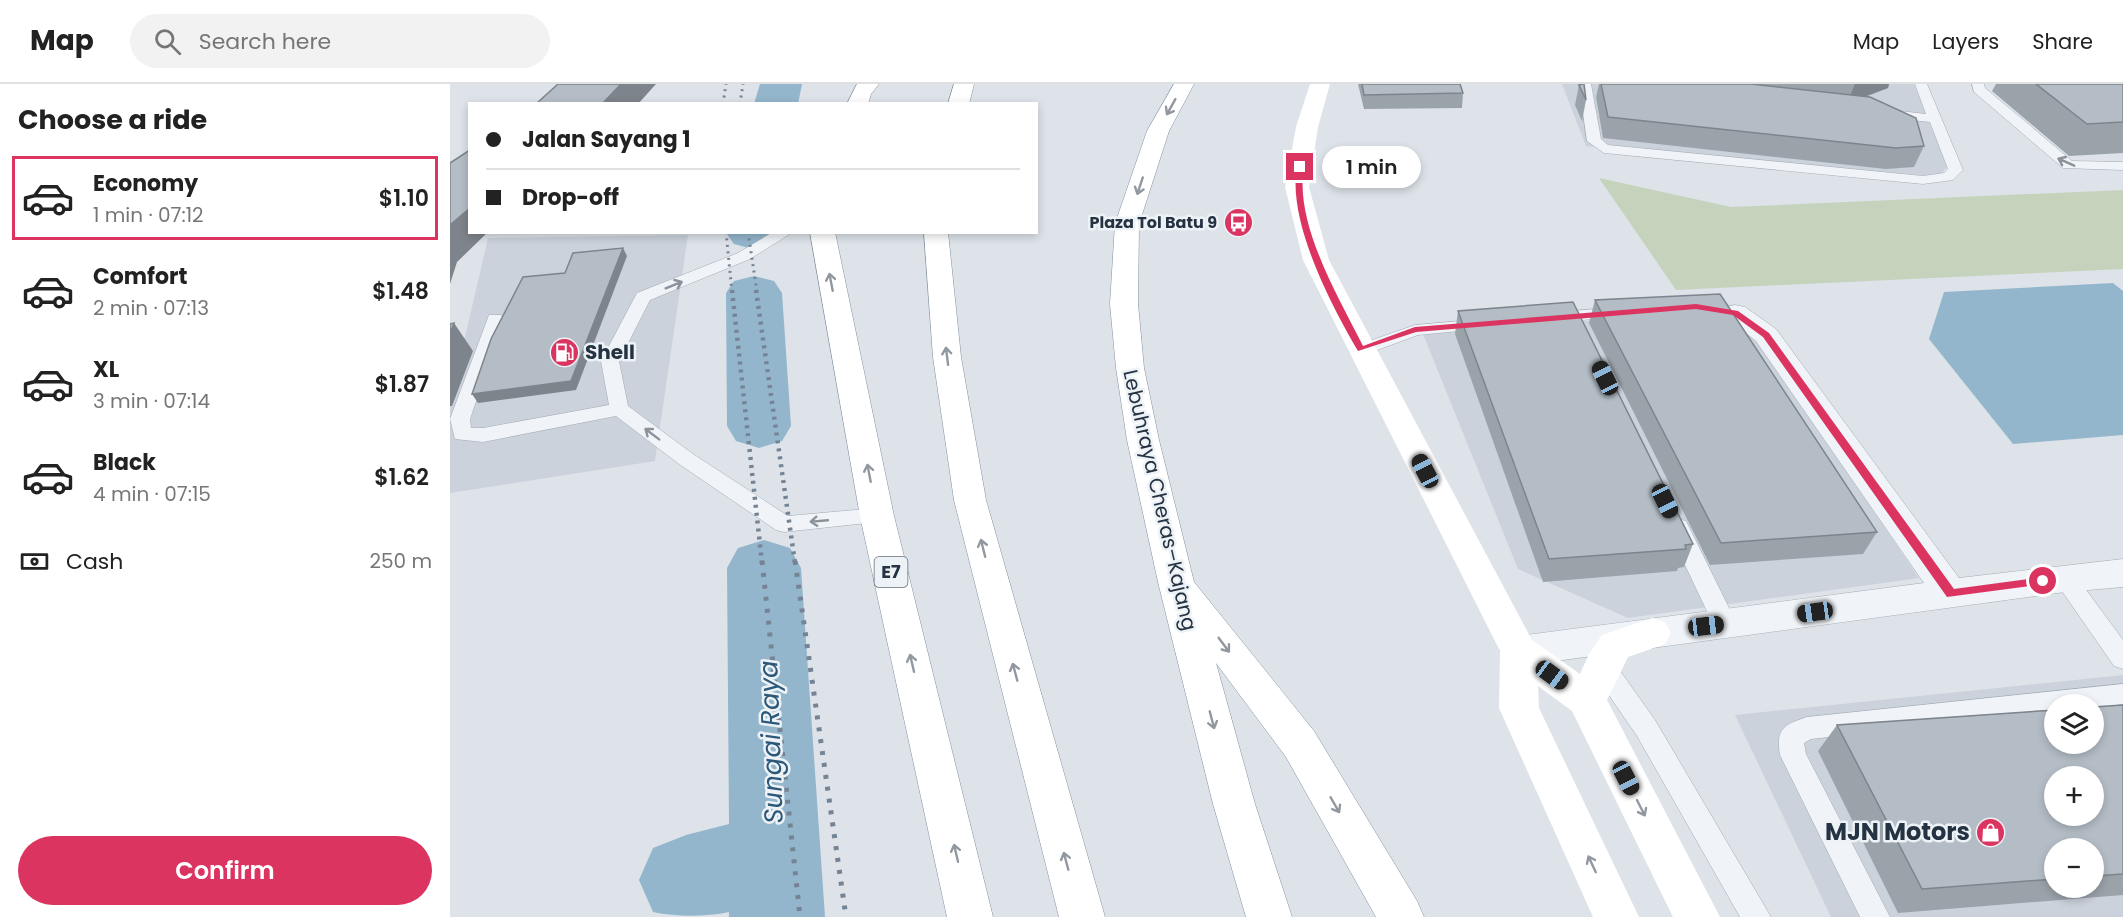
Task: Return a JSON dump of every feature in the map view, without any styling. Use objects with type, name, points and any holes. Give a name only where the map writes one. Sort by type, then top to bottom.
[{"type":"main road","points":[[858,102],[861,92],[869,84]]},
{"type":"main road","points":[[959,102],[964,84]]},
{"type":"main road","name":"Lebuhraya Cheras–Kajang","points":[[1184,84],[1158,131],[1127,224],[1124,304],[1130,368],[1143,440],[1176,582],[1234,804],[1269,917]]},
{"type":"main road","points":[[1320,84],[1307,127],[1297,187],[1316,260],[1519,651],[1520,708],[1617,917]]},
{"type":"main road","name":"E7","points":[[822,234],[877,516],[969,915]]},
{"type":"main road","points":[[936,234],[949,368],[970,500],[1082,917]]},
{"type":"main road","points":[[1176,582],[1300,744],[1401,917]]},
{"type":"main road","points":[[1594,682],[1615,646],[1652,633]]},
{"type":"main road","points":[[1519,651],[1594,682],[1697,917]]},
{"type":"street","points":[[1725,311],[1766,335],[1951,594]]},
{"type":"street","points":[[1519,651],[2065,578],[2123,573]]},
{"type":"lane","points":[[1585,84],[1594,141],[1604,149],[1923,180],[1948,177],[1956,170],[1921,84]]},
{"type":"lane","points":[[1978,84],[1979,89],[2067,165],[2123,166]]},
{"type":"lane","points":[[1865,111],[1935,119]]},
{"type":"lane","points":[[782,234],[744,256],[643,297],[610,361],[619,409],[686,459],[784,524],[877,516]]},
{"type":"lane","points":[[1529,320],[1641,311]]},
{"type":"lane","points":[[1575,316],[1585,337]]},
{"type":"lane","points":[[495,319],[460,419],[462,434],[483,435],[619,409]]},
{"type":"lane","points":[[1361,350],[1415,330],[1506,322]]},
{"type":"lane","points":[[1668,507],[1725,624]]},
{"type":"lane","points":[[2065,578],[2123,659]]},
{"type":"lane","points":[[1594,682],[1646,728],[1756,917]]},
{"type":"lane","points":[[1875,917],[1793,755],[1790,738],[1807,728],[2123,694]]},
{"type":"shaded area","points":[[1562,84],[1914,84],[1947,167],[1940,175],[1920,175],[1586,146]]},
{"type":"shaded area","points":[[688,235],[655,461],[450,493],[450,402],[488,238]]},
{"type":"shaded area","points":[[1698,312],[1727,316],[1756,338],[1919,578],[1628,618],[1518,569],[1423,334]]},
{"type":"shaded area","points":[[2123,675],[2123,917],[1831,917],[1735,715]]},
{"type":"green space","points":[[1599,178],[1731,207],[2123,190],[2123,269],[1676,290]]},
{"type":"water","points":[[2113,283],[2123,291],[2123,435],[2013,444],[1929,339],[1944,292]]},
{"type":"building","points":[[558,84],[621,84],[604,102],[538,102]]},
{"type":"building","points":[[1362,84],[1460,84],[1463,93],[1364,95]]},
{"type":"building","points":[[1584,84],[1586,100],[1579,85]]},
{"type":"building","points":[[1601,84],[1751,84],[1870,97],[1916,118],[1924,146],[1896,148],[1608,117]]},
{"type":"building","points":[[2036,84],[2123,84],[2123,122],[2087,124]]},
{"type":"building","points":[[468,151],[468,210],[450,225],[450,163]]},
{"type":"building","points":[[623,248],[571,381],[472,394],[491,339],[523,277],[565,273],[573,253]]},
{"type":"building","points":[[1720,294],[1877,532],[1721,543],[1595,300]]},
{"type":"building","points":[[1573,302],[1693,544],[1685,545],[1686,549],[1549,559],[1458,311]]},
{"type":"building","name":"MJN Motors","points":[[2123,705],[2123,874],[2104,875],[2104,838],[2044,838],[2044,880],[1922,889],[1837,725],[2044,711],[2044,754],[2104,754],[2104,706]]},
{"type":"waterway","name":"Sungai Raya","points":[[776,102],[781,84]]},
{"type":"waterway","name":"Sungai Raya","points":[[754,293],[759,426]]},
{"type":"waterway","name":"Sungai Raya","points":[[764,568],[775,855]]},
{"type":"waterway","points":[[686,880],[775,855]]},
{"type":"waterway","name":"Sungai Raya","points":[[775,855],[777,917]]},
{"type":"railway","points":[[723,102],[726,84]]},
{"type":"railway","points":[[740,102],[743,84]]},
{"type":"railway","points":[[726,234],[732,292]]},
{"type":"railway","points":[[748,234],[757,292]]},
{"type":"railway","points":[[732,290],[762,563]]},
{"type":"railway","points":[[756,290],[795,563]]},
{"type":"railway","points":[[762,561],[800,917]]},
{"type":"railway","points":[[795,561],[846,917]]},
{"type":"place","name":"Plaza Tol Batu 9","points":[[1238,222]]},
{"type":"place","name":"Shell","points":[[564,352]]},
{"type":"place","name":"MJN Motors","points":[[1991,832]]},
{"type":"route","points":[[1300,167],[1297,187],[1316,260],[1361,350],[1415,330],[1696,306],[1735,313],[1766,335],[1951,594],[2043,581]]}]
